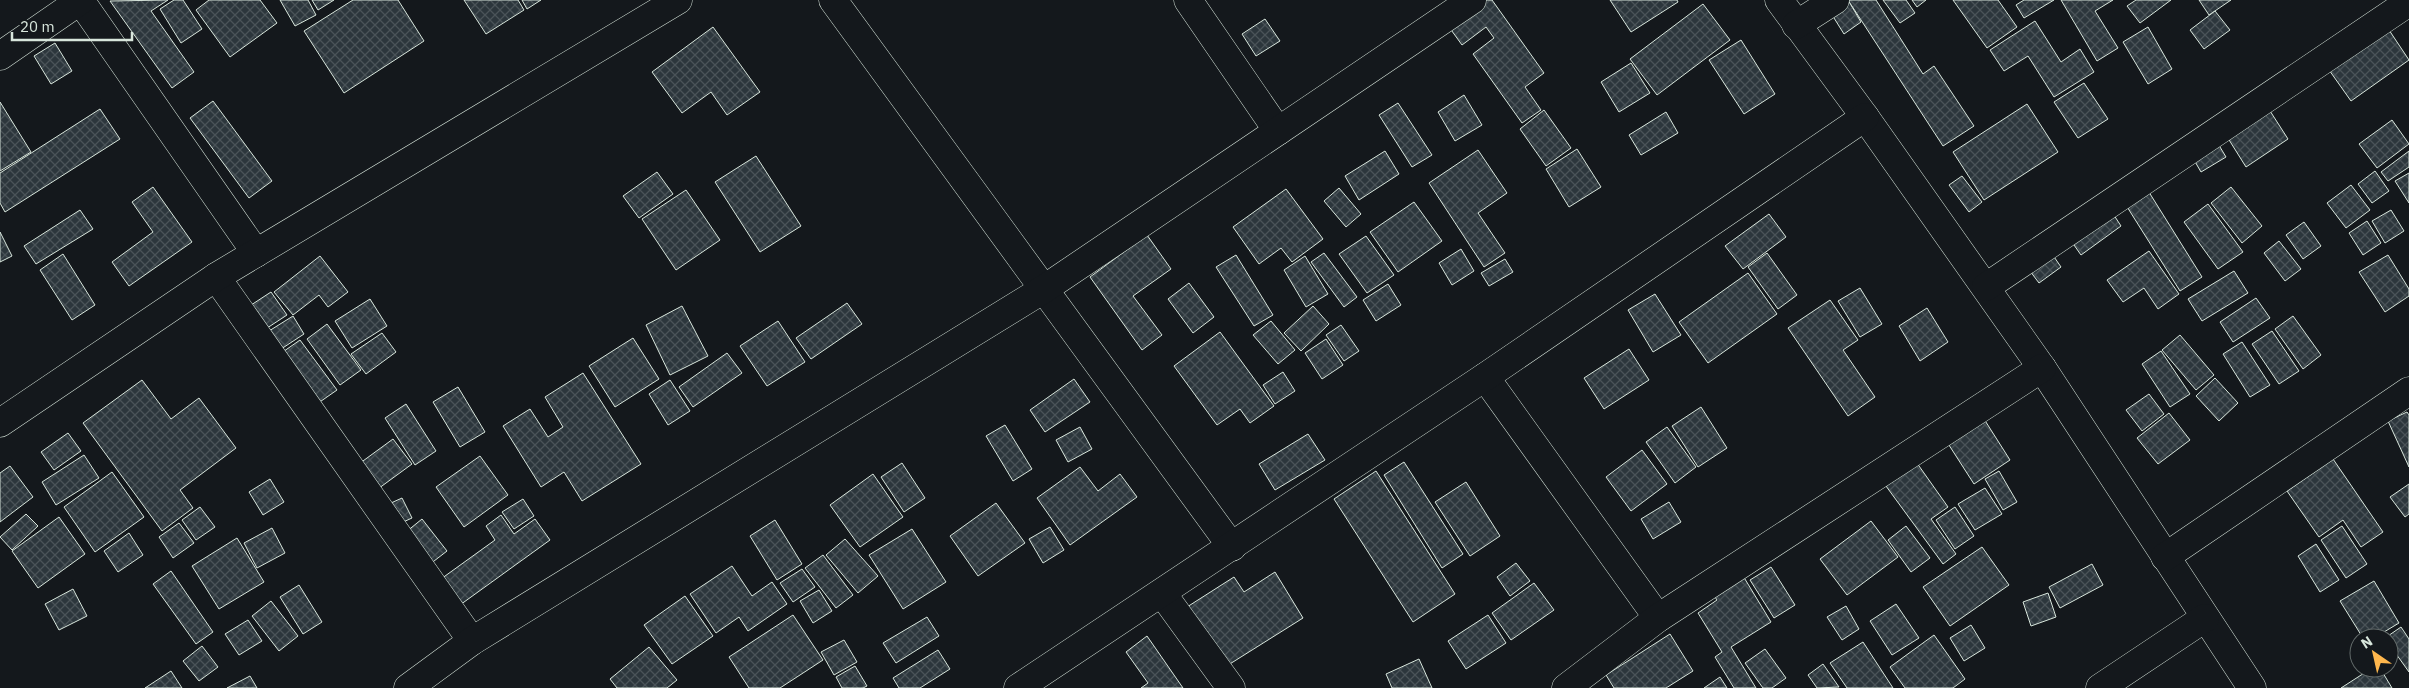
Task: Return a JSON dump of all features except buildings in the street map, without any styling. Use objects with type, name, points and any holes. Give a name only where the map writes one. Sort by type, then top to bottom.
[{"type":"street","points":[[0,56],[80,0],[256,253]]},
{"type":"street","points":[[0,423],[216,277],[678,0]]},
{"type":"street","points":[[833,0],[1232,547]]},
{"type":"street","points":[[1188,0],[1278,131]]},
{"type":"street","points":[[408,688],[472,640],[1044,289],[1472,0]]},
{"type":"street","points":[[1779,0],[1865,117],[2042,368],[2252,688]]},
{"type":"street","points":[[1796,25],[1835,0]]},
{"type":"street","points":[[1986,287],[2409,2]]},
{"type":"street","points":[[1018,688],[1162,594],[1485,377],[1865,117]]},
{"type":"street","points":[[216,277],[472,640]]},
{"type":"street","points":[[1566,688],[1658,618],[2042,368]]},
{"type":"street","points":[[1485,377],[1658,618]]},
{"type":"street","points":[[2165,557],[2409,391]]},
{"type":"street","points":[[1162,594],[1231,688]]},
{"type":"street","points":[[2100,688],[2205,618]]}]
